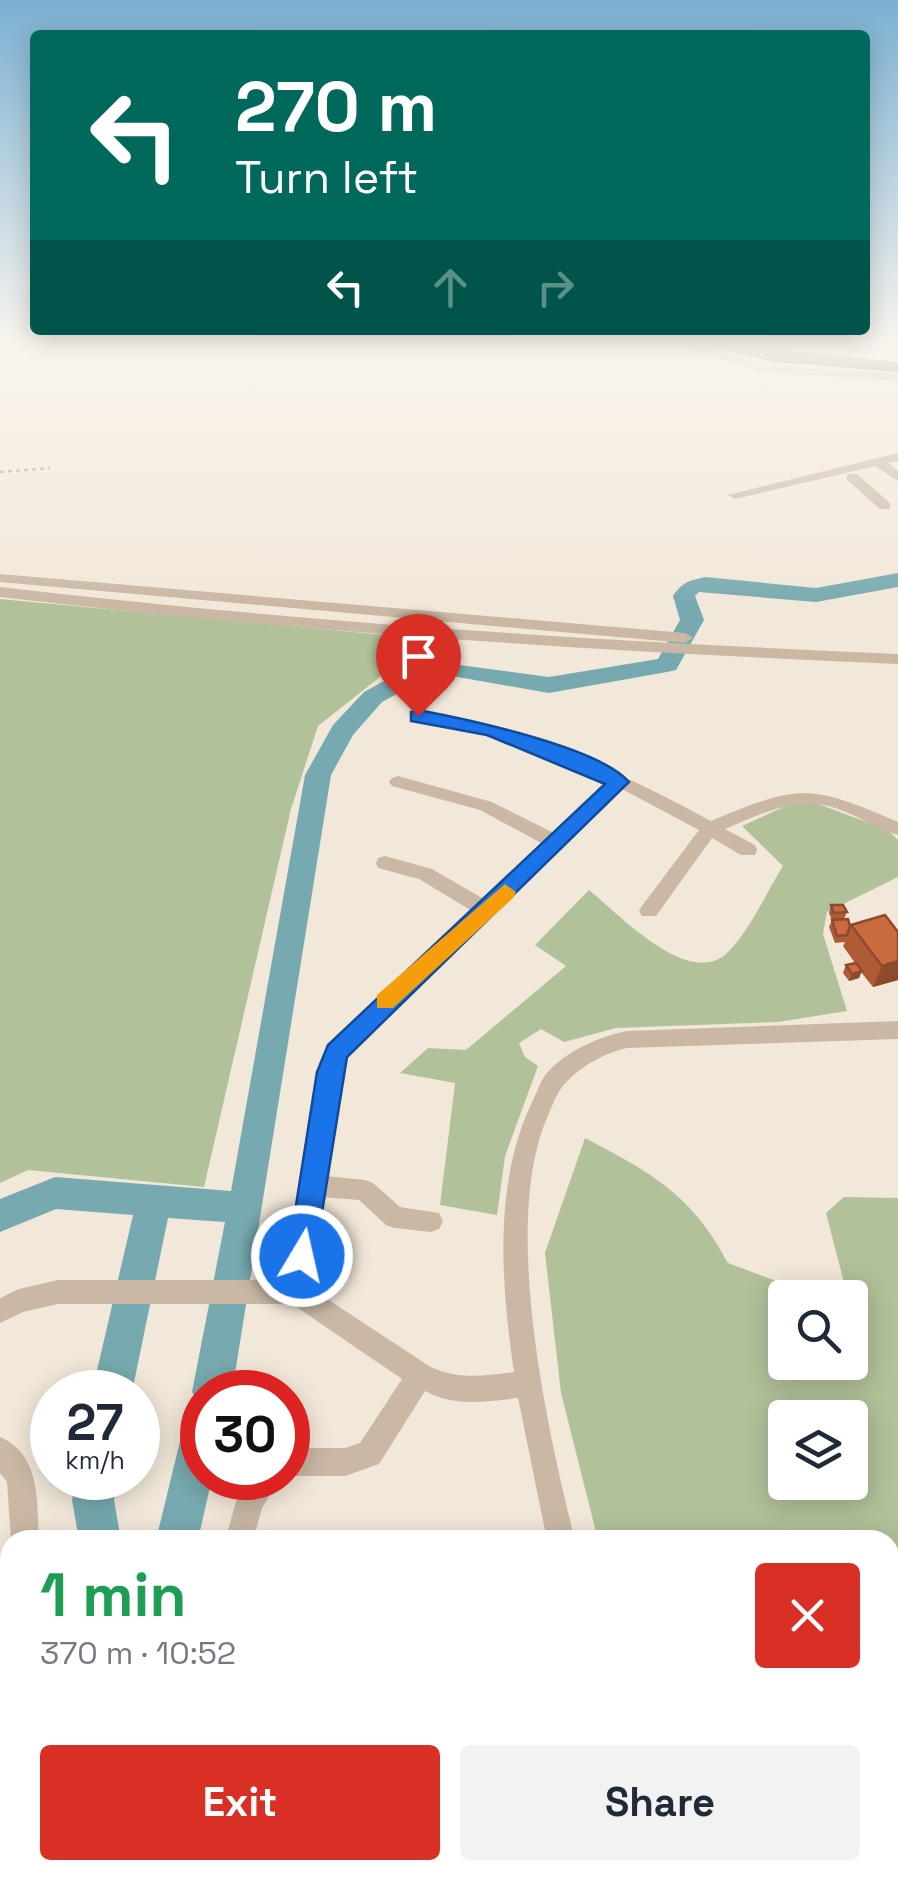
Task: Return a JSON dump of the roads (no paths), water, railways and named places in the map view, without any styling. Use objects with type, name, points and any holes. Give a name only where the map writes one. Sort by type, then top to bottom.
[{"type":"street","points":[[736,495],[887,469],[898,457]]},
{"type":"street","points":[[848,473],[886,506]]},
{"type":"street","points":[[0,578],[648,642]]},
{"type":"street","points":[[0,592],[188,614],[898,659]]},
{"type":"street","points":[[188,614],[194,597]]},
{"type":"street","points":[[708,646],[898,646]]},
{"type":"street","points":[[418,716],[490,730],[544,748],[619,782],[748,850]]},
{"type":"street","points":[[398,782],[486,806],[557,843]]},
{"type":"street","points":[[296,1292],[329,1072],[336,1052],[619,782]]},
{"type":"street","points":[[648,911],[710,828],[768,804],[807,797],[836,802],[898,830]]},
{"type":"street","points":[[385,864],[425,874],[486,910]]},
{"type":"street","points":[[559,1530],[526,1384],[516,1260],[525,1150],[546,1088],[564,1064],[597,1047],[624,1040],[898,1030]]},
{"type":"street","points":[[313,1186],[366,1190],[394,1216],[430,1221]]},
{"type":"street","points":[[0,1311],[19,1301],[58,1292],[296,1292],[420,1376],[444,1387],[473,1390],[526,1384]]},
{"type":"street","points":[[310,1462],[345,1462],[369,1454],[420,1376]]},
{"type":"street","points":[[0,1451],[21,1476],[25,1530]]},
{"type":"street","points":[[242,1530],[251,1500]]},
{"type":"waterway","points":[[246,1208],[318,775],[342,731],[373,697],[431,665],[549,685],[667,665],[692,620],[684,596],[691,587],[705,584],[816,595],[898,580]]},
{"type":"waterway","points":[[0,1216],[55,1193],[246,1208]]},
{"type":"waterway","points":[[117,1370],[154,1201]]},
{"type":"waterway","points":[[216,1370],[246,1208]]},
{"type":"waterway","points":[[93,1500],[98,1530]]},
{"type":"waterway","points":[[179,1530],[186,1500]]}]
